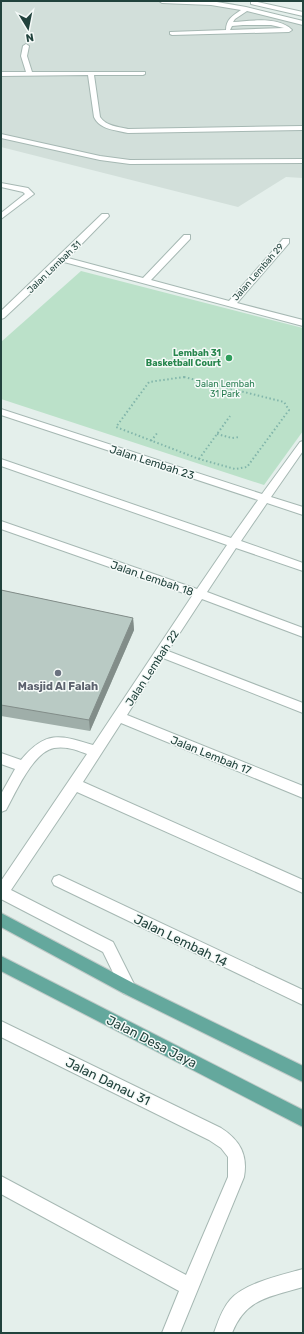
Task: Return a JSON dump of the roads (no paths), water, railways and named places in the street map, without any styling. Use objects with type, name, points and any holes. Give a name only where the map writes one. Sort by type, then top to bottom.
[{"type":"main road","points":[[1,920],[128,988],[303,1074]]},
{"type":"main road","name":"Jalan Desa Jaya","points":[[1,963],[303,1119]]},
{"type":"street","points":[[162,1],[211,3],[246,9],[303,23]]},
{"type":"street","points":[[246,1],[303,14]]},
{"type":"street","points":[[277,8],[284,4]]},
{"type":"street","points":[[228,32],[229,24],[232,18],[246,9]]},
{"type":"street","points":[[172,33],[289,30],[288,27],[280,24],[229,24]]},
{"type":"street","points":[[26,46],[24,56],[30,74]]},
{"type":"street","points":[[1,74],[143,73]]},
{"type":"street","points":[[91,74],[97,117],[99,121],[109,127],[140,131],[303,128]]},
{"type":"street","points":[[1,136],[93,157],[130,162],[303,160]]},
{"type":"street","points":[[1,185],[28,191],[30,194],[1,217]]},
{"type":"street","name":"Jalan Lembah 31","points":[[1,316],[105,216]]},
{"type":"street","points":[[145,281],[186,236]]},
{"type":"street","name":"Jalan Lembah 29","points":[[231,304],[286,241]]},
{"type":"street","points":[[62,259],[303,323]]},
{"type":"street","name":"Jalan Lembah 23","points":[[1,412],[303,511]]},
{"type":"street","name":"Jalan Lembah 22","points":[[1,893],[95,751],[119,718],[234,542],[303,444]]},
{"type":"street","points":[[1,462],[303,567]]},
{"type":"street","name":"Jalan Lembah 18","points":[[1,525],[200,594],[303,633]]},
{"type":"street","points":[[162,653],[303,708]]},
{"type":"street","name":"Jalan Lembah 17","points":[[119,718],[303,792]]},
{"type":"street","points":[[1,806],[24,767],[39,749],[53,742],[68,743],[95,751]]},
{"type":"street","points":[[1,758],[24,767]]},
{"type":"street","points":[[74,784],[303,888]]},
{"type":"street","name":"Jalan Lembah 14","points":[[58,881],[303,998]]},
{"type":"street","points":[[1,893],[108,947],[128,988]]},
{"type":"street","name":"Jalan Danau 31","points":[[1,1029],[215,1134],[230,1144],[236,1154],[238,1166],[236,1177],[171,1333]]},
{"type":"street","points":[[1,1185],[190,1287]]},
{"type":"street","points":[[222,1333],[231,1314],[238,1304],[247,1297],[303,1278]]},
{"type":"place","name":"Lembah 31 Basketball Court","points":[[229,358]]},
{"type":"place","name":"Masjid Al Falah","points":[[58,673]]},
{"type":"park label","name":"Jalan Lembah 31 Park","points":[[225,390]]}]
